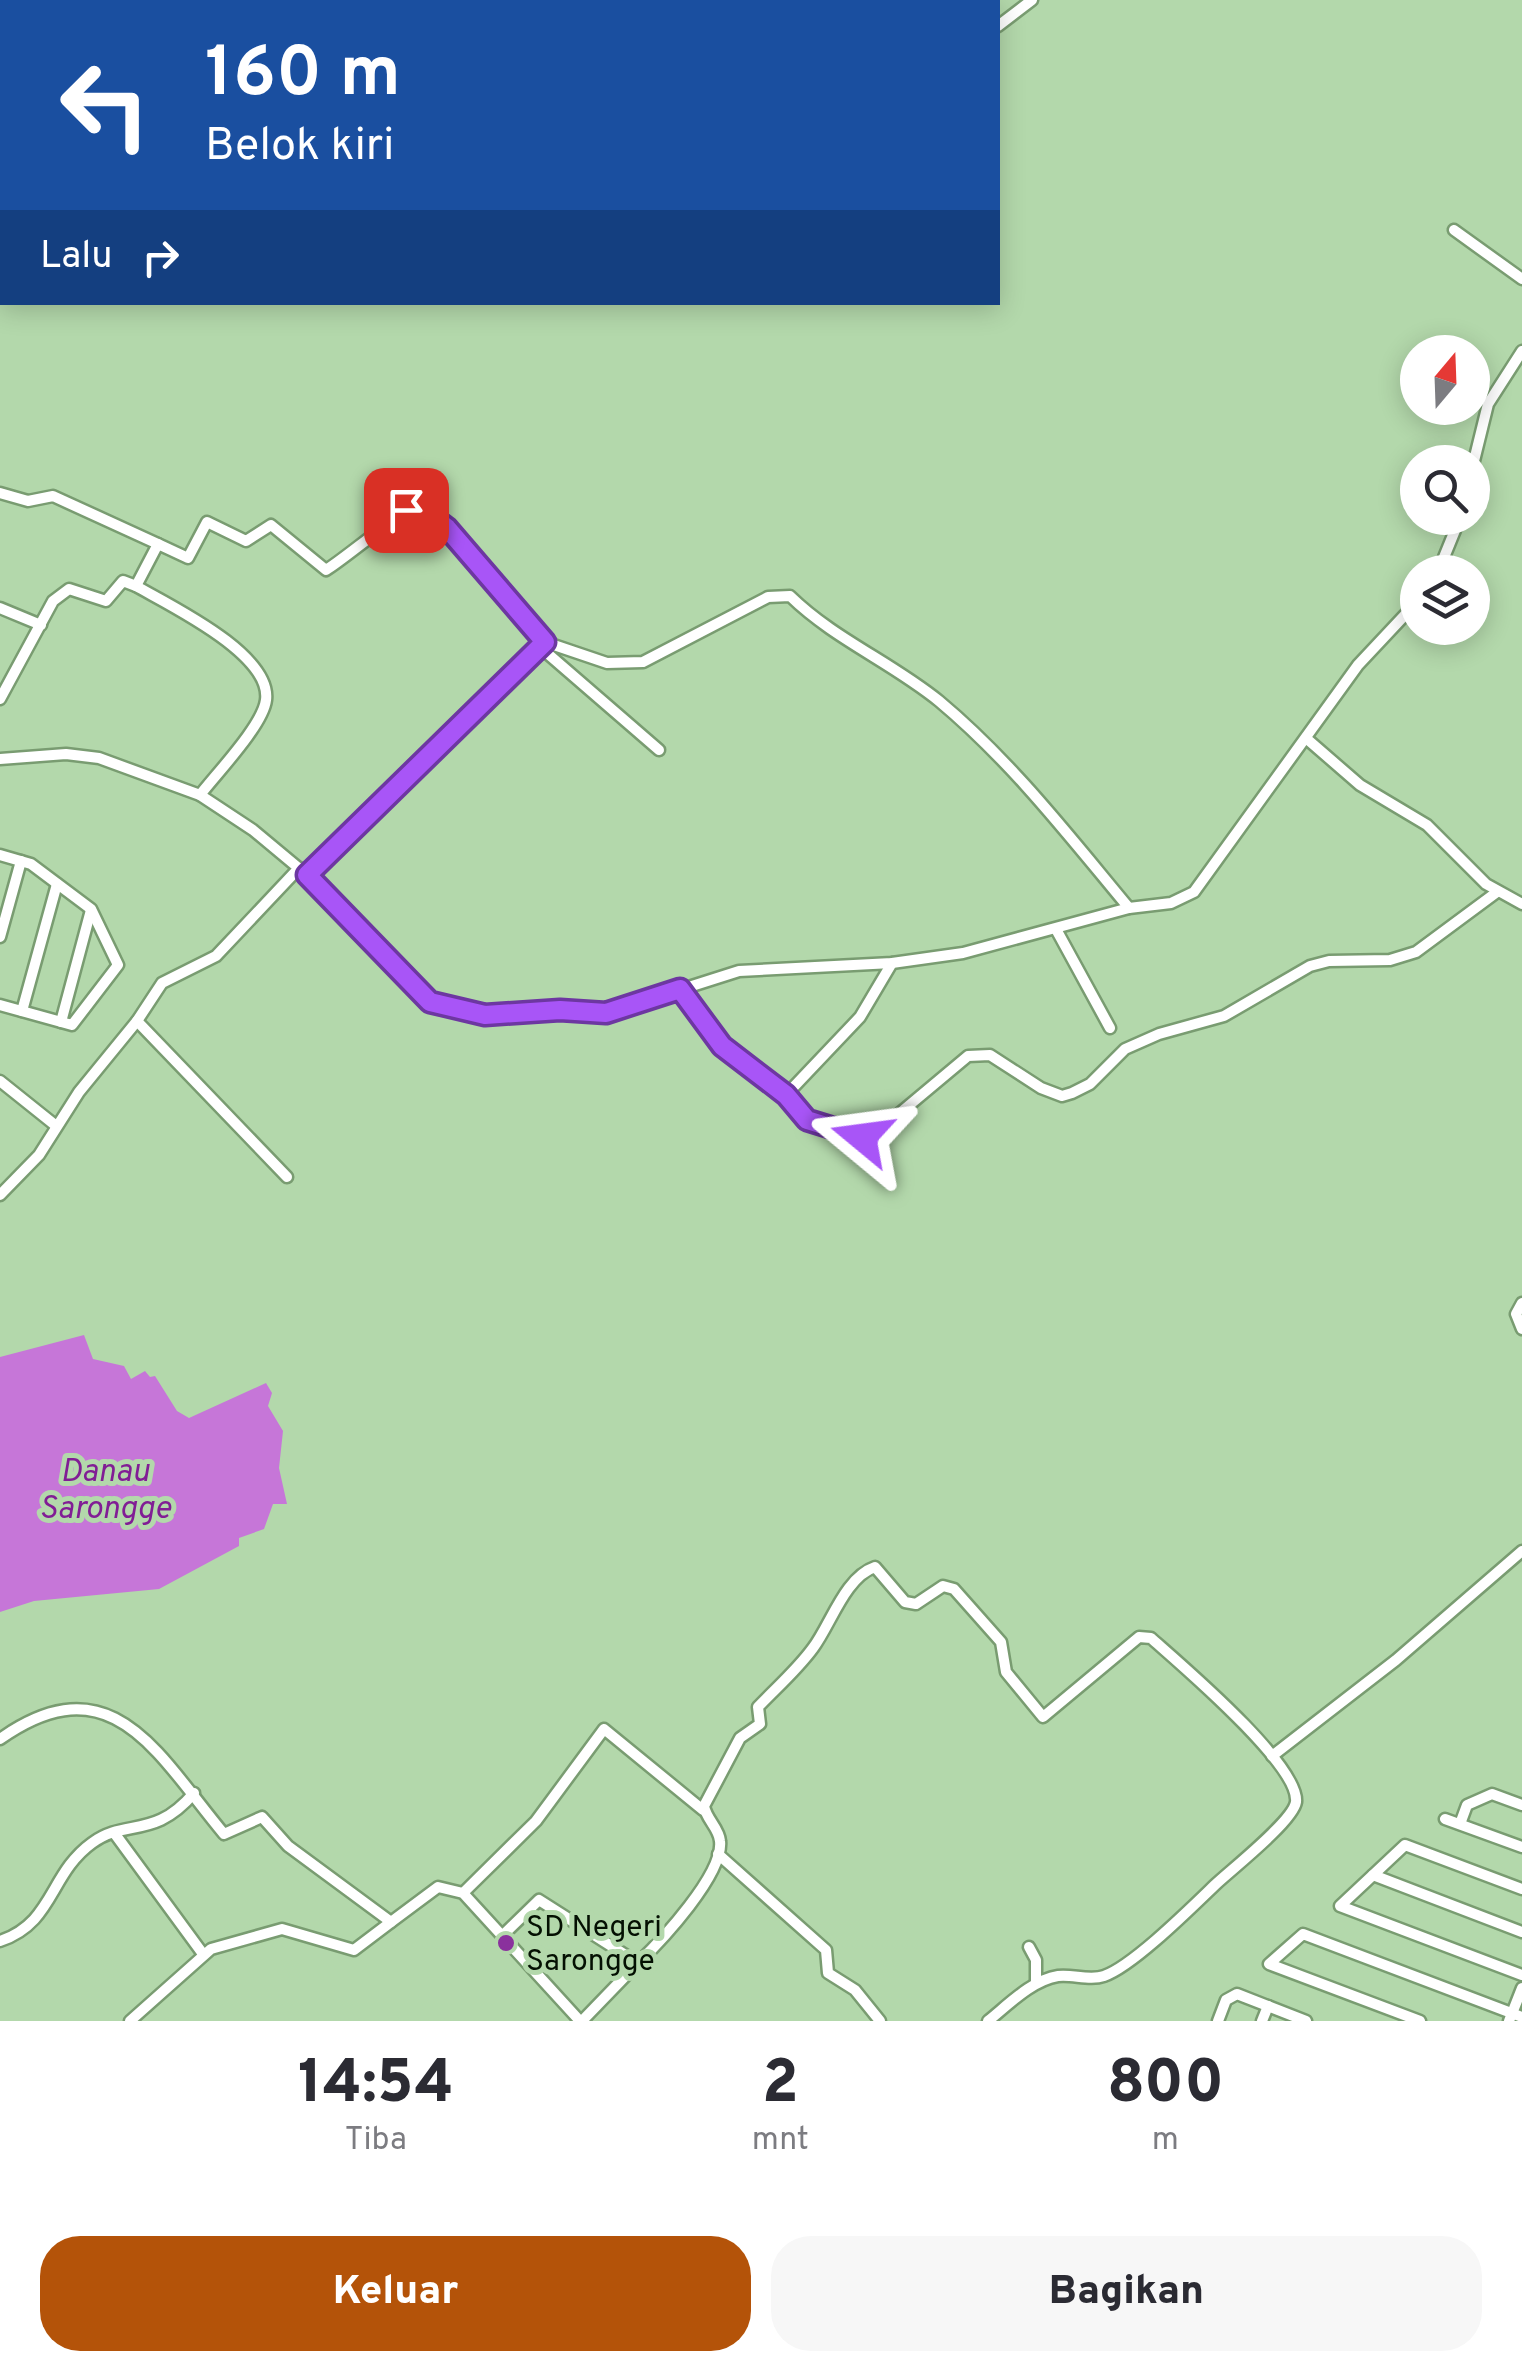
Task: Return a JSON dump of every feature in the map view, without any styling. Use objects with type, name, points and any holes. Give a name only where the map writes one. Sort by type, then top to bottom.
[{"type":"street","points":[[1000,24],[1032,0]]},
{"type":"street","points":[[1454,230],[1522,279]]},
{"type":"street","points":[[1478,445],[1488,404],[1522,351]]},
{"type":"street","points":[[0,493],[28,501],[53,496],[185,558],[207,522],[246,542],[271,525],[326,570],[362,548],[398,514],[416,509],[447,528],[542,645],[659,750]]},
{"type":"street","points":[[136,586],[158,544]]},
{"type":"street","points":[[0,699],[52,602],[69,589],[106,600],[123,580],[136,586],[185,612],[232,646],[266,690],[266,702],[254,724],[200,795]]},
{"type":"street","points":[[542,645],[627,666],[643,662],[768,597],[790,596],[827,629],[928,693],[1000,757],[1129,908]]},
{"type":"street","points":[[0,608],[41,625]]},
{"type":"street","points":[[0,759],[66,754],[99,758],[200,795],[253,830],[303,872],[430,1002],[485,1015],[560,1010],[606,1013],[739,971],[892,963],[1056,931],[1129,908],[1171,903],[1194,892],[1358,665],[1400,620]]},
{"type":"street","points":[[0,1195],[39,1156],[55,1126],[162,983],[216,956],[542,645]]},
{"type":"street","points":[[1307,739],[1360,786],[1427,825],[1471,873],[1522,904]]},
{"type":"street","points":[[0,855],[21,861],[92,909],[118,965],[72,1025],[0,1006]]},
{"type":"street","points":[[0,937],[21,861]]},
{"type":"street","points":[[22,1011],[56,884]]},
{"type":"street","points":[[680,989],[722,1046],[786,1095],[813,1123],[870,1138],[957,1064],[977,1054],[1008,1064],[1041,1088],[1062,1096],[1090,1084],[1126,1049],[1159,1034],[1224,1016],[1310,966],[1329,961],[1390,960],[1416,952],[1497,892]]},
{"type":"street","points":[[60,1022],[92,909]]},
{"type":"street","points":[[1056,931],[1110,1028]]},
{"type":"street","points":[[786,1095],[860,1016],[892,963]]},
{"type":"street","points":[[137,1021],[286,1177]]},
{"type":"street","points":[[0,1081],[55,1126]]},
{"type":"street","points":[[1522,1303],[1516,1314],[1522,1329]]},
{"type":"street","points":[[1272,1756],[1396,1660],[1522,1551]]},
{"type":"street","points":[[703,1810],[740,1738],[760,1724],[758,1707],[810,1652],[838,1605],[871,1566],[890,1580],[905,1602],[916,1604],[943,1586],[954,1589],[1001,1642],[1006,1672],[1038,1714],[1050,1715],[1138,1637],[1150,1638],[1245,1724],[1272,1756],[1296,1803],[1263,1842],[1160,1934],[1106,1976],[1060,1976],[1036,1983],[988,2021]]},
{"type":"street","points":[[0,1738],[51,1711],[71,1706],[94,1710],[123,1723],[149,1744],[194,1793],[224,1834],[262,1818],[288,1846],[391,1922]]},
{"type":"street","points":[[130,2021],[203,1954],[282,1929],[354,1950],[438,1887],[463,1893],[581,2021],[680,1920],[718,1854],[719,1834],[703,1810],[604,1729],[536,1821],[463,1893]]},
{"type":"street","points":[[0,1940],[25,1932],[40,1916],[71,1863],[95,1840],[164,1820],[194,1793]]},
{"type":"street","points":[[1460,1824],[1467,1805],[1492,1794],[1522,1805]]},
{"type":"street","points":[[1445,1818],[1522,1847]]},
{"type":"street","points":[[115,1834],[203,1954]]},
{"type":"street","points":[[1522,1890],[1404,1845],[1340,1906],[1522,1975]]},
{"type":"street","points":[[718,1854],[826,1950],[828,1973],[856,1990],[880,2021]]},
{"type":"street","points":[[1373,1874],[1522,1932]]},
{"type":"street","points":[[503,1935],[539,1900],[638,1964]]},
{"type":"street","points":[[1420,2021],[1269,1964],[1303,1934],[1515,2017],[1522,1988]]},
{"type":"street","points":[[1029,1947],[1036,1960],[1036,1983]]},
{"type":"street","points":[[1218,2021],[1226,2000],[1237,1994],[1306,2021]]},
{"type":"street","points":[[1262,2021],[1268,2006]]},
{"type":"water","name":"Danau Sarongge","points":[[84,1335],[93,1359],[124,1366],[131,1379],[145,1371],[150,1377],[155,1376],[177,1411],[189,1418],[266,1383],[272,1393],[268,1406],[283,1431],[279,1468],[287,1504],[273,1504],[264,1529],[239,1538],[239,1546],[159,1589],[34,1601],[0,1612],[0,1357]]},
{"type":"place","name":"SD Negeri Sarongge","points":[[506,1943]]},
{"type":"route","points":[[406,510],[416,509],[430,515],[447,528],[545,642],[307,875],[420,997],[430,1002],[485,1015],[560,1010],[606,1013],[680,989],[705,1028],[722,1046],[786,1095],[807,1120],[862,1137]]}]
